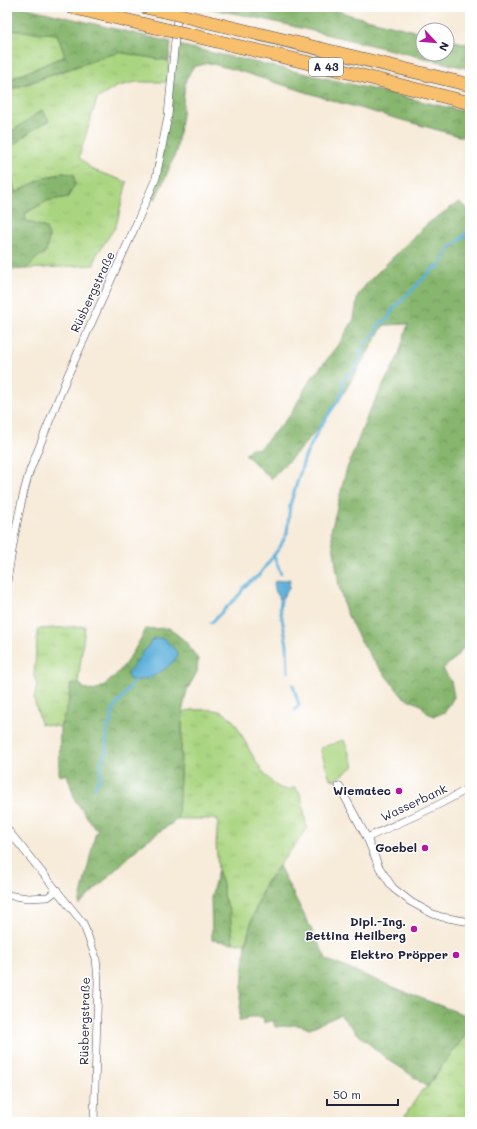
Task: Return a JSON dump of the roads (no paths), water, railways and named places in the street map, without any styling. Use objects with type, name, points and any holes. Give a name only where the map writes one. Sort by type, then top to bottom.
[{"type":"highway","name":"A 43","points":[[71,7],[347,72],[470,103]]},
{"type":"highway","name":"A 43","points":[[145,7],[176,12],[470,85]]},
{"type":"street","name":"Rüsbergstraße","points":[[7,582],[25,485],[30,470],[67,377],[156,178],[168,116],[176,12]]},
{"type":"street","points":[[339,786],[367,838],[379,867],[393,888],[404,897],[433,914],[470,922]]},
{"type":"street","name":"Wasserbank","points":[[367,838],[451,799],[470,787]]},
{"type":"street","name":"Rüsbergstraße","points":[[7,829],[83,923],[96,958],[98,981],[94,1122]]},
{"type":"street","points":[[7,895],[28,898],[48,897],[57,890]]},
{"type":"water","points":[[290,579],[289,588],[281,600],[276,594],[274,582]]},
{"type":"water","points":[[153,639],[165,639],[177,652],[178,656],[169,666],[156,675],[142,680],[129,679],[127,674]]},
{"type":"waterway","points":[[211,623],[240,594],[244,587],[259,575],[280,547],[287,533],[290,505],[305,457],[319,429],[341,396],[343,380],[356,368],[365,343],[375,333],[380,323],[388,319],[392,310],[434,268],[440,267],[449,249],[463,237],[470,227]]},
{"type":"waterway","points":[[274,556],[281,574]]},
{"type":"waterway","points":[[281,600],[280,608],[287,645],[288,672]]},
{"type":"waterway","points":[[95,787],[100,778],[101,763],[106,751],[107,729],[112,720],[113,710],[134,681]]},
{"type":"waterway","points":[[293,685],[299,705],[295,710]]},
{"type":"place","name":"Wiematec","points":[[399,791]]},
{"type":"place","name":"Goebel","points":[[425,848]]},
{"type":"place","name":"Dipl.-Ing. Bettina Heilberg","points":[[414,929]]},
{"type":"place","name":"Elektro Pröpper","points":[[456,955]]}]
